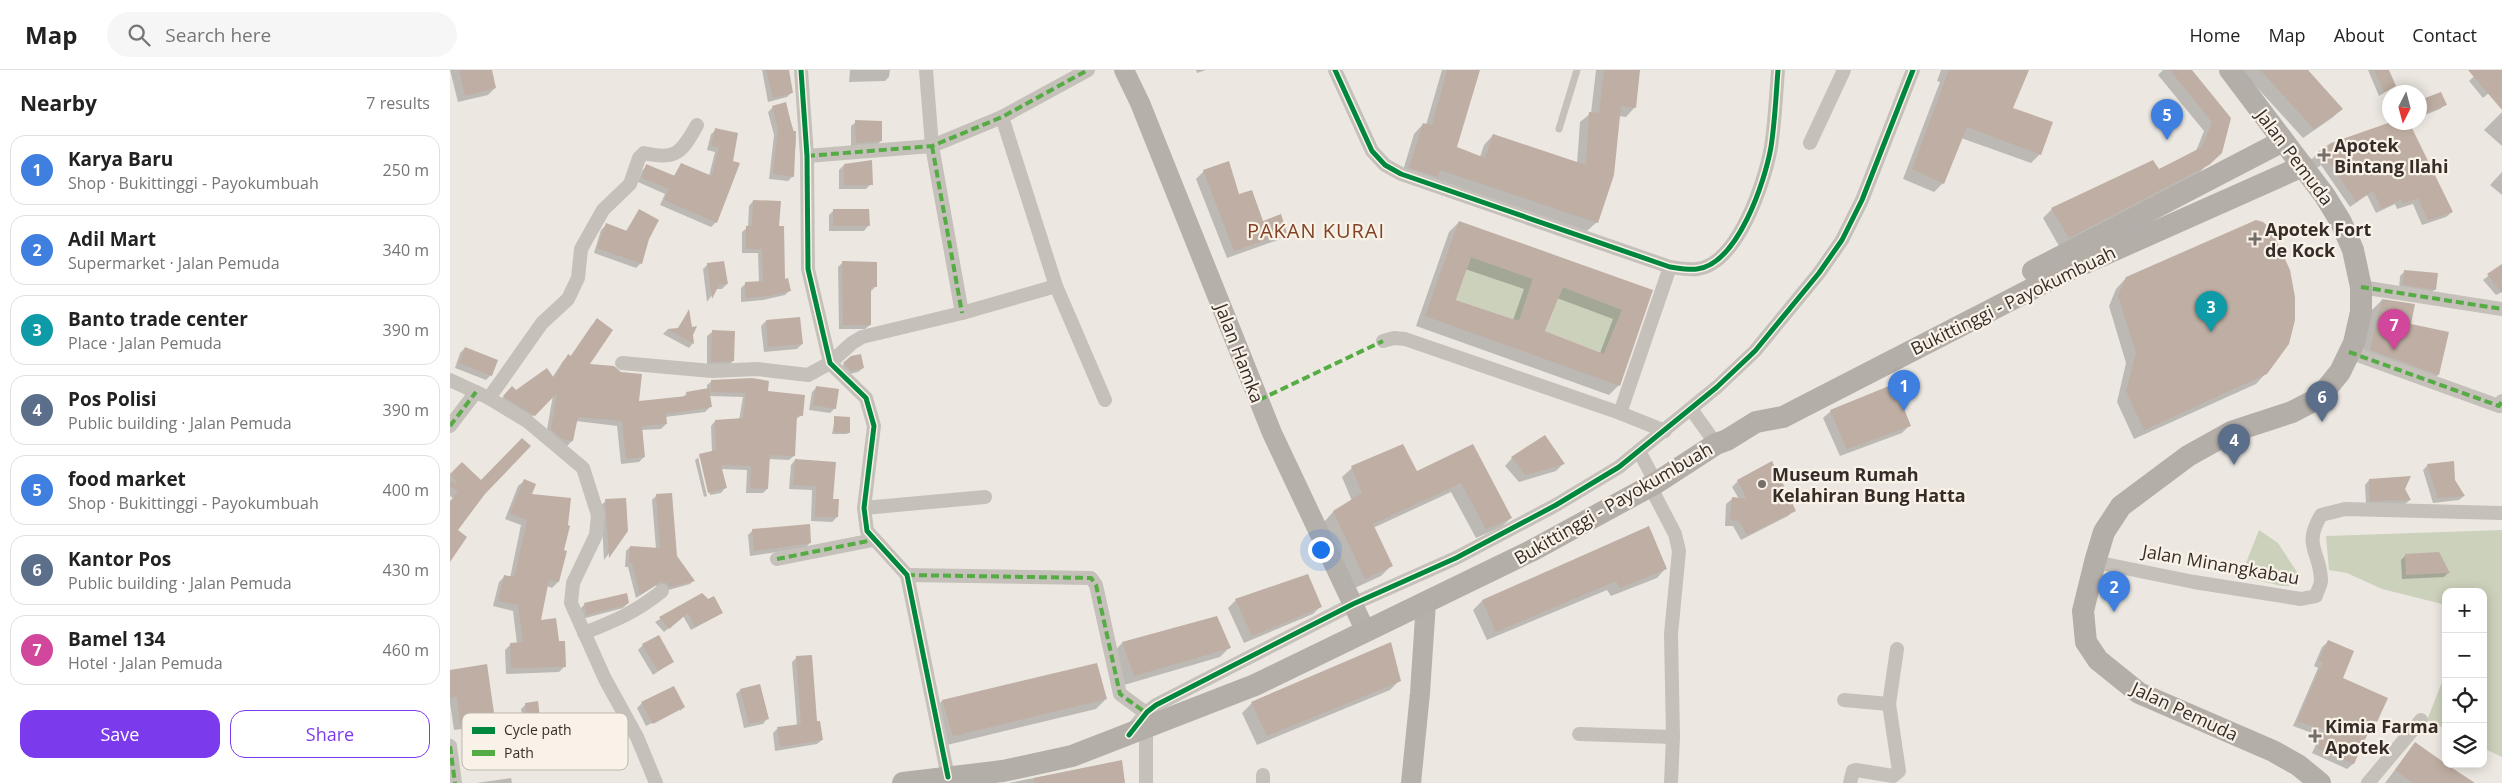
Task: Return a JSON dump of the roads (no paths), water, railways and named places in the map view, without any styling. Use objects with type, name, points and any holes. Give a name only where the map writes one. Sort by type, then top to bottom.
[{"type":"main road","name":"Jalan Pemuda","points":[[2230,70],[2325,196],[2341,222],[2353,250],[2361,287],[2361,312],[2354,343],[2340,372],[2319,398],[2292,412],[2222,437],[2188,456],[2121,506],[2104,532],[2095,562],[2083,611],[2086,642],[2098,660],[2139,692],[2273,751],[2298,765],[2320,783]]},
{"type":"main road","points":[[1756,422],[1779,403],[2283,141]]},
{"type":"main road","name":"Bukittinggi - Payokumbuah","points":[[903,783],[1003,771],[1072,756],[1140,726],[1254,685],[1534,550],[1653,484],[1716,444],[1727,440],[1756,422],[1783,417],[2065,272],[2303,166]]},
{"type":"street","points":[[801,70],[807,156],[806,255],[830,363],[866,398],[874,426],[864,508],[867,531],[873,540],[907,575],[948,778]]},
{"type":"street","points":[[926,70],[932,146],[962,313]]},
{"type":"street","points":[[807,156],[932,146],[1002,117],[1088,70]]},
{"type":"street","name":"Jalan Hamka","points":[[1124,70],[1140,103],[1272,433],[1366,632]]},
{"type":"street","points":[[1335,70],[1372,151],[1385,164],[1401,174],[1670,267],[1698,269],[1720,258],[1737,238],[1752,208],[1771,147],[1778,70]]},
{"type":"street","points":[[1810,143],[1844,70]]},
{"type":"street","points":[[1140,726],[1156,705],[1353,604],[1456,558],[1556,505],[1619,467],[1691,409],[1755,351],[1842,240],[1862,200],[1913,70]]},
{"type":"street","points":[[1002,117],[1056,286],[1105,400]]},
{"type":"street","points":[[450,426],[483,395],[542,323],[568,299],[578,278],[582,249],[602,210],[630,184],[639,158],[644,153],[662,158],[677,154],[685,147],[698,125]]},
{"type":"street","points":[[1620,413],[1670,267]]},
{"type":"street","points":[[622,363],[712,371],[757,369],[808,376],[830,363],[852,342],[862,337],[962,313],[1056,286]]},
{"type":"street","points":[[2361,287],[2502,309]]},
{"type":"street","points":[[1383,341],[1404,338],[1620,413],[1665,431]]},
{"type":"street","points":[[2349,352],[2499,406],[2502,401]]},
{"type":"street","points":[[450,380],[483,395],[527,421],[583,468],[598,515],[596,535],[573,583],[571,603],[625,713]]},
{"type":"street","points":[[1691,409],[1716,444]]},
{"type":"street","points":[[1639,451],[1675,534],[1679,551],[1671,634],[1673,738],[1671,783]]},
{"type":"street","points":[[864,508],[984,497]]},
{"type":"street","name":"Jalan Minangkabau","points":[[2095,562],[2194,582],[2301,599],[2316,596],[2321,581],[2312,544],[2314,528],[2321,515],[2344,509],[2502,514]]},
{"type":"street","points":[[777,559],[873,540]]},
{"type":"street","points":[[907,575],[1091,578],[1096,585],[1120,694],[1140,726],[1146,783]]},
{"type":"street","points":[[584,633],[640,609],[662,591]]},
{"type":"street","points":[[1411,783],[1420,693],[1426,602]]},
{"type":"street","points":[[1850,783],[1853,771],[1856,770],[1893,776],[1899,771],[1889,704],[1897,649]]},
{"type":"street","points":[[1844,700],[1889,704]]},
{"type":"street","points":[[628,719],[656,783]]},
{"type":"street","points":[[2368,783],[2421,720]]},
{"type":"street","points":[[1579,734],[1673,738]]},
{"type":"street","points":[[450,746],[454,783]]},
{"type":"lane","points":[[1559,129],[1577,70]]},
{"type":"place","name":"food market","points":[[2167,140]]},
{"type":"place","name":"Apotek Bintang Ilahi","points":[[2324,155]]},
{"type":"place","name":"Apotek Fort de Kock","points":[[2255,239]]},
{"type":"place","name":"Banto trade center","points":[[2211,332]]},
{"type":"place","name":"Bamel 134","points":[[2394,350]]},
{"type":"place","name":"Karya Baru","points":[[1904,411]]},
{"type":"place","name":"Kantor Pos","points":[[2322,422]]},
{"type":"place","name":"Pos Polisi","points":[[2234,465]]},
{"type":"place","name":"Museum Rumah Kelahiran Bung Hatta","points":[[1762,484]]},
{"type":"place","name":"Adil Mart","points":[[2114,612]]},
{"type":"place","name":"Kimia Farma Apotek","points":[[2315,736]]},
{"type":"district","name":"PAKAN KURAI","points":[[1316,230]]}]
